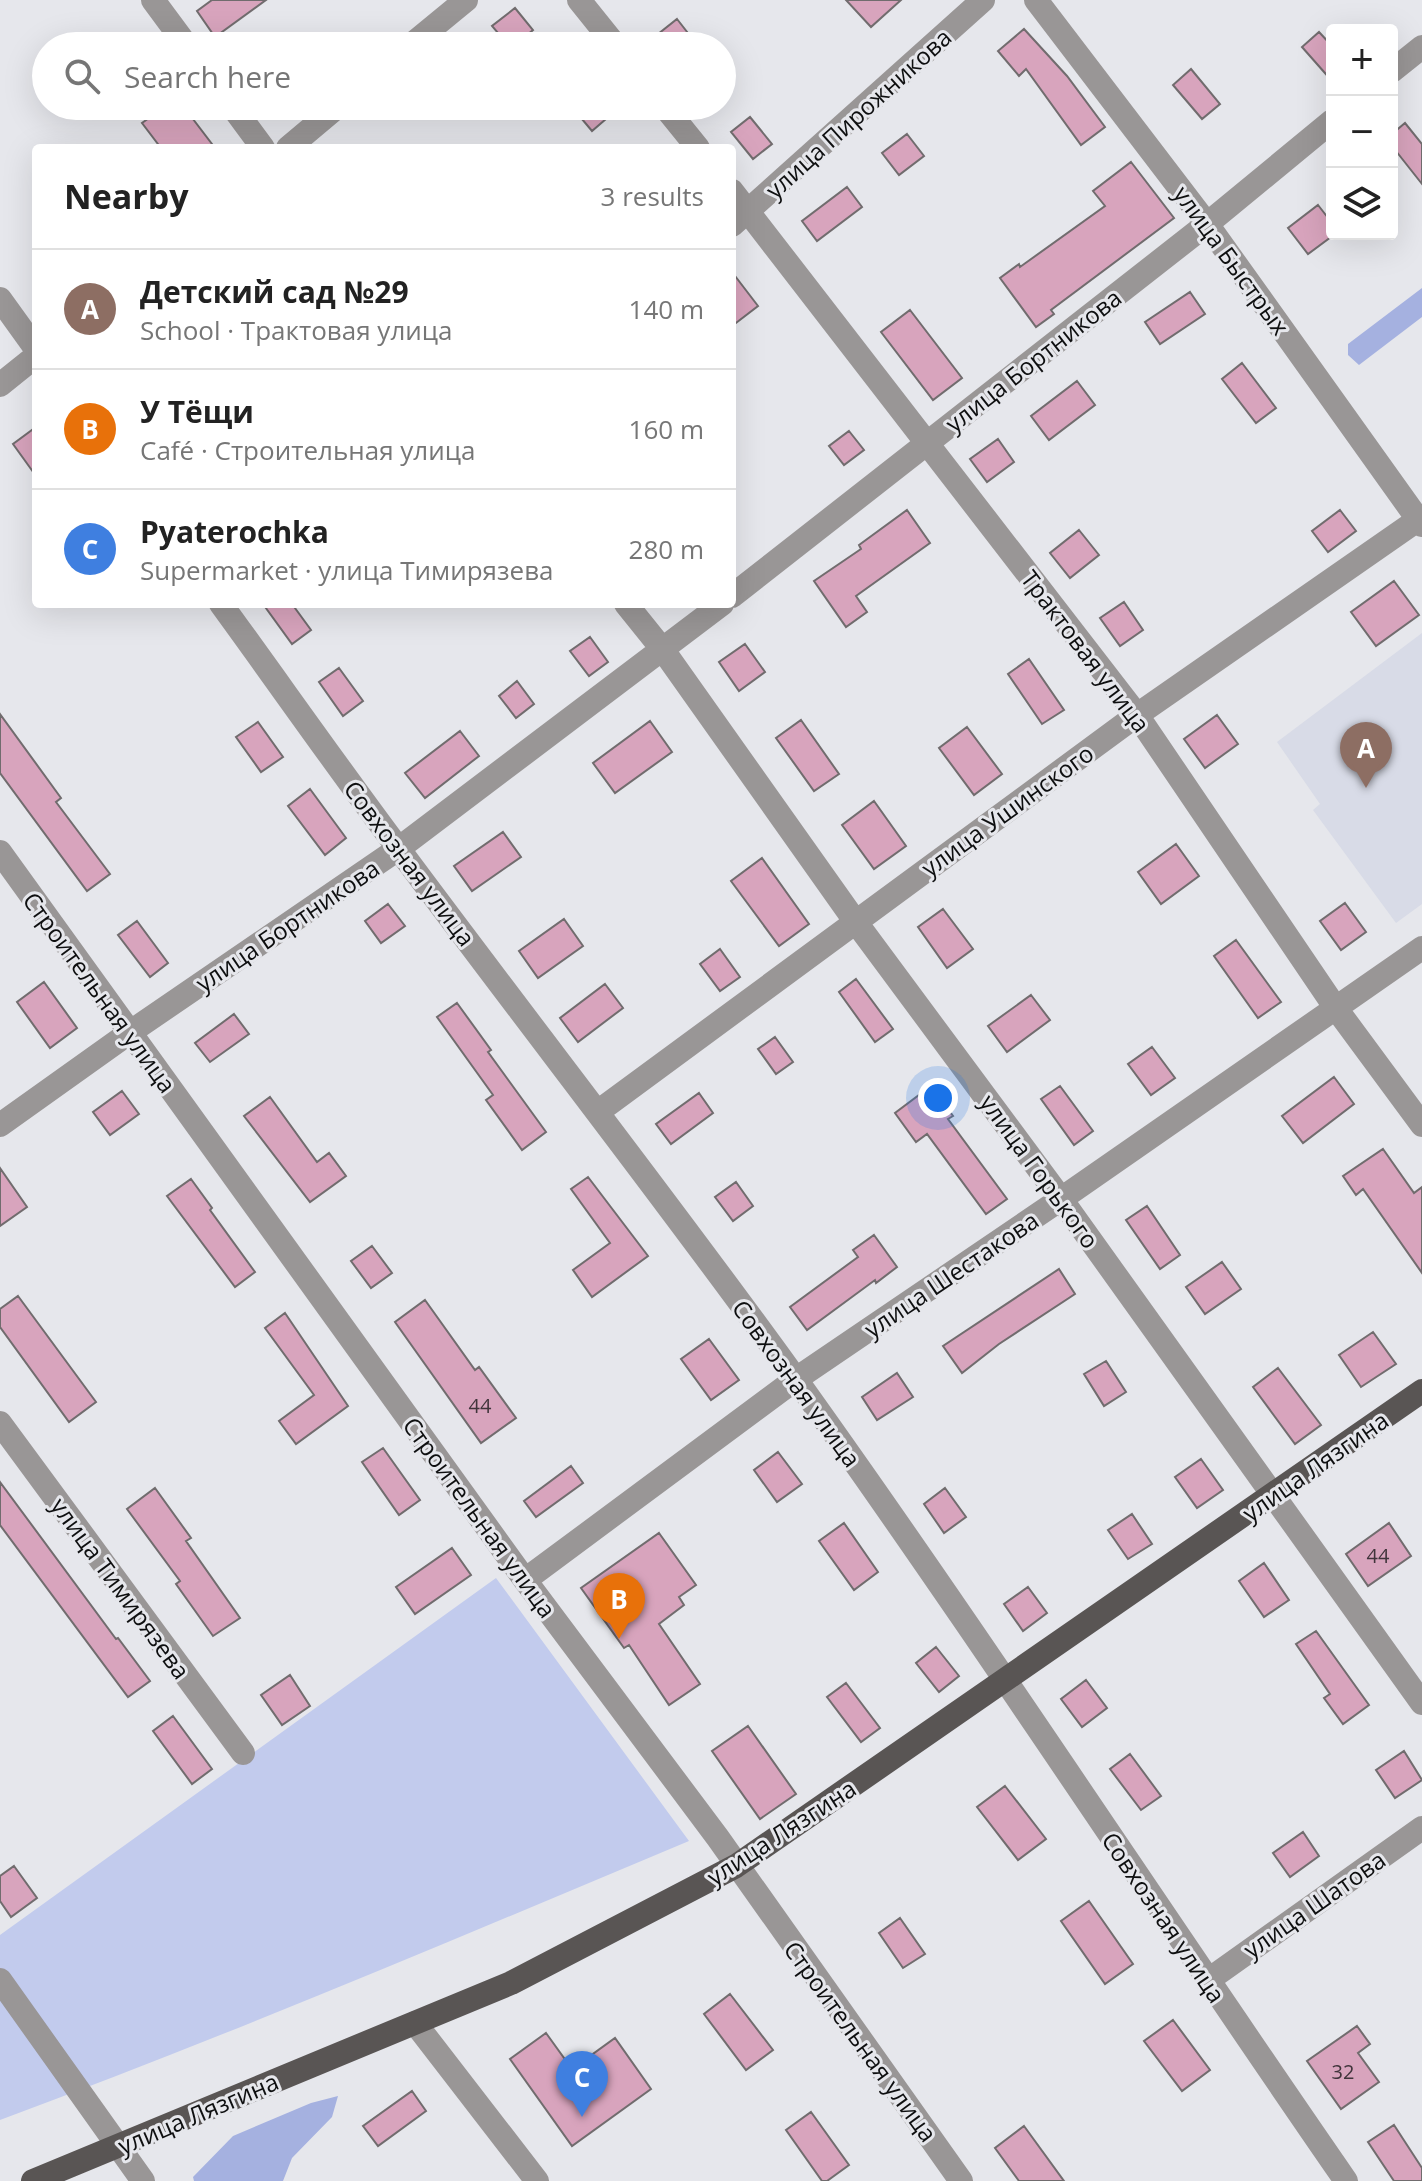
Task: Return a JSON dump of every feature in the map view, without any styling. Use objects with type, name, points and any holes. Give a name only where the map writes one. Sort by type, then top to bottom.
[{"type":"main road","name":"улица Лязгина","points":[[33,2181],[511,1983],[736,1866],[1422,1391]]},
{"type":"street","points":[[153,0],[177,32]]},
{"type":"street","points":[[427,32],[466,0]]},
{"type":"street","points":[[579,0],[605,32]]},
{"type":"street","name":"улица Пирожникова","points":[[740,218],[983,0]]},
{"type":"street","name":"улица Быстрых","points":[[1036,0],[1207,224],[1421,520]]},
{"type":"street","points":[[1398,66],[1422,47]]},
{"type":"street","points":[[242,120],[260,144]]},
{"type":"street","points":[[293,144],[321,120]]},
{"type":"street","points":[[675,120],[695,144]]},
{"type":"street","name":"улица Бортникова","points":[[736,593],[1207,224],[1326,126]]},
{"type":"street","name":"Трактовая улица","points":[[740,218],[927,444],[1137,715],[1335,1007],[1422,1125]]},
{"type":"street","points":[[0,299],[32,343]]},
{"type":"street","points":[[0,385],[32,359]]},
{"type":"street","name":"улица Ушинского","points":[[599,1111],[1137,715],[1421,520]]},
{"type":"street","name":"Совхозная улица","points":[[224,608],[398,849],[599,1111],[796,1379],[1006,1680],[1207,1981],[1346,2181]]},
{"type":"street","name":"улица Горького","points":[[629,608],[663,650],[855,921],[1061,1199],[1422,1703]]},
{"type":"street","name":"улица Бортникова","points":[[0,1125],[398,849],[717,608]]},
{"type":"street","name":"Строительная улица","points":[[0,852],[525,1580],[718,1838],[961,2181]]},
{"type":"street","name":"улица Шестакова","points":[[525,1580],[796,1379],[1422,948]]},
{"type":"street","name":"улица Тимирязева","points":[[0,1423],[243,1753]]},
{"type":"street","name":"улица Шатова","points":[[1207,1981],[1422,1828]]},
{"type":"street","points":[[0,1980],[143,2181]]},
{"type":"street","points":[[415,2023],[537,2181]]},
{"type":"shaded area","points":[[1422,288],[1422,317],[1359,365],[1348,355],[1348,344]]},
{"type":"shaded area","points":[[1422,633],[1422,904],[1396,923],[1313,810],[1320,804],[1277,742]]},
{"type":"shaded area","points":[[496,1578],[689,1841],[260,2019],[0,2120],[0,1935]]},
{"type":"shaded area","points":[[338,2096],[332,2117],[292,2158],[283,2181],[194,2181],[193,2177],[233,2136],[311,2103]]},
{"type":"building","points":[[212,0],[266,0],[222,32],[212,32],[197,11]]},
{"type":"building","points":[[846,0],[901,0],[871,27]]},
{"type":"building","points":[[515,8],[533,30],[497,32],[492,26]]},
{"type":"building","points":[[677,19],[687,32],[661,32]]},
{"type":"building","points":[[1024,29],[1067,76],[1105,127],[1081,145],[1026,69],[1019,76],[998,51]]},
{"type":"building","points":[[1319,32],[1326,40],[1326,74],[1302,47]]},
{"type":"building","points":[[1191,69],[1220,104],[1202,119],[1173,85]]},
{"type":"building","points":[[750,117],[772,144],[753,159],[731,132]]},
{"type":"building","points":[[146,120],[194,120],[212,144],[158,144],[142,123]]},
{"type":"building","points":[[583,120],[605,120],[592,131]]},
{"type":"building","points":[[1405,123],[1422,144],[1422,184],[1398,154],[1398,129]]},
{"type":"building","points":[[907,134],[924,156],[899,175],[882,153]]},
{"type":"building","points":[[1131,162],[1174,218],[1051,310],[1054,314],[1036,327],[1000,278],[1105,206],[1093,191]]},
{"type":"building","points":[[847,187],[862,207],[817,241],[802,221]]},
{"type":"building","points":[[1318,205],[1326,215],[1327,240],[1308,254],[1288,228]]},
{"type":"building","points":[[736,277],[758,306],[736,323]]},
{"type":"building","points":[[1190,292],[1205,314],[1160,344],[1145,322]]},
{"type":"building","points":[[910,310],[962,378],[933,400],[881,332]]},
{"type":"building","points":[[1242,363],[1276,408],[1256,423],[1222,379]]},
{"type":"building","points":[[1077,381],[1095,405],[1049,440],[1031,416]]},
{"type":"building","points":[[32,430],[32,470],[13,444]]},
{"type":"building","points":[[849,431],[864,450],[844,465],[829,446]]},
{"type":"building","points":[[998,439],[1014,462],[987,482],[970,459]]},
{"type":"building","points":[[907,510],[930,543],[856,596],[867,612],[846,627],[814,581],[861,549],[859,545]]},
{"type":"building","points":[[1340,510],[1356,531],[1328,552],[1312,531]]},
{"type":"building","points":[[1079,530],[1099,555],[1070,578],[1050,553]]},
{"type":"building","points":[[1394,581],[1419,615],[1376,646],[1351,612]]},
{"type":"building","points":[[1124,602],[1143,630],[1120,646],[1100,618]]},
{"type":"building","points":[[266,608],[295,608],[311,630],[292,644]]},
{"type":"building","points":[[590,637],[608,662],[589,676],[570,651]]},
{"type":"building","points":[[745,644],[765,672],[739,691],[719,662]]},
{"type":"building","points":[[1029,659],[1064,710],[1042,724],[1008,674]]},
{"type":"building","points":[[339,668],[363,701],[343,716],[319,682]]},
{"type":"building","points":[[517,681],[534,704],[516,718],[499,696]]},
{"type":"building","points":[[0,714],[61,798],[56,802],[110,874],[87,891],[0,773]]},
{"type":"building","points":[[1217,715],[1238,744],[1205,768],[1184,739]]},
{"type":"building","points":[[801,720],[839,774],[814,791],[776,738]]},
{"type":"building","points":[[650,721],[672,752],[615,793],[593,763]]},
{"type":"building","points":[[258,722],[283,757],[261,772],[236,737]]},
{"type":"building","points":[[967,727],[1002,774],[974,795],[939,748]]},
{"type":"building","points":[[460,731],[479,756],[425,798],[405,773]]},
{"type":"building","points":[[310,789],[346,838],[325,855],[288,806]]},
{"type":"building","points":[[874,801],[906,846],[874,869],[842,825]]},
{"type":"building","points":[[503,832],[521,857],[472,891],[454,866]]},
{"type":"building","points":[[1176,844],[1199,876],[1161,904],[1138,872]]},
{"type":"building","points":[[762,858],[809,924],[779,946],[731,881]]},
{"type":"building","points":[[1345,903],[1366,932],[1341,950],[1320,921]]},
{"type":"building","points":[[388,904],[405,926],[381,943],[365,921]]},
{"type":"building","points":[[943,909],[973,949],[947,968],[918,927]]},
{"type":"building","points":[[564,919],[583,946],[538,978],[519,951]]},
{"type":"building","points":[[137,921],[168,963],[150,977],[118,935]]},
{"type":"building","points":[[1236,940],[1281,1002],[1258,1018],[1214,956]]},
{"type":"building","points":[[720,949],[740,977],[720,991],[700,964]]},
{"type":"building","points":[[856,979],[893,1029],[875,1042],[839,992]]},
{"type":"building","points":[[44,982],[77,1028],[50,1048],[17,1002]]},
{"type":"building","points":[[605,984],[623,1008],[578,1042],[560,1018]]},
{"type":"building","points":[[1031,995],[1050,1020],[1007,1052],[988,1026]]},
{"type":"building","points":[[457,1003],[546,1132],[522,1150],[486,1100],[493,1095],[437,1017]]},
{"type":"building","points":[[234,1014],[249,1034],[210,1062],[195,1043]]},
{"type":"building","points":[[775,1037],[793,1062],[776,1074],[758,1049]]},
{"type":"building","points":[[1152,1047],[1175,1078],[1151,1095],[1128,1064]]},
{"type":"building","points":[[1334,1077],[1354,1104],[1303,1143],[1282,1116]]},
{"type":"building","points":[[931,1086],[953,1116],[948,1119],[1007,1199],[986,1214],[927,1134],[916,1142],[895,1113]]},
{"type":"building","points":[[1060,1086],[1093,1131],[1074,1145],[1041,1099]]},
{"type":"building","points":[[122,1091],[139,1114],[110,1135],[93,1112]]},
{"type":"building","points":[[699,1093],[713,1113],[671,1144],[656,1124]]},
{"type":"building","points":[[270,1097],[317,1162],[329,1153],[346,1176],[310,1202],[244,1116]]},
{"type":"building","points":[[1383,1149],[1414,1193],[1422,1187],[1422,1273],[1363,1189],[1356,1195],[1343,1176]]},
{"type":"building","points":[[0,1168],[27,1207],[0,1226]]},
{"type":"building","points":[[588,1177],[648,1256],[592,1297],[573,1270],[610,1243],[571,1189]]},
{"type":"building","points":[[191,1179],[255,1272],[235,1287],[167,1196]]},
{"type":"building","points":[[736,1182],[753,1206],[733,1221],[715,1197]]},
{"type":"building","points":[[1147,1206],[1180,1255],[1160,1269],[1126,1220]]},
{"type":"building","points":[[874,1235],[897,1267],[807,1330],[790,1307],[858,1257],[853,1250]]},
{"type":"building","points":[[372,1246],[392,1273],[371,1288],[351,1261]]},
{"type":"building","points":[[1222,1262],[1241,1289],[1205,1314],[1186,1287]]},
{"type":"building","points":[[1059,1269],[1075,1294],[999,1344],[962,1373],[943,1346]]},
{"type":"building","points":[[18,1296],[96,1402],[69,1422],[0,1327],[0,1309]]},
{"type":"building","points":[[425,1300],[475,1370],[479,1367],[516,1418],[481,1443],[395,1322]]},
{"type":"building","points":[[285,1313],[348,1406],[296,1444],[279,1421],[314,1395],[265,1328]]},
{"type":"building","points":[[1373,1332],[1396,1364],[1361,1387],[1339,1355]]},
{"type":"building","points":[[709,1339],[739,1380],[711,1400],[681,1359]]},
{"type":"building","points":[[1106,1361],[1126,1392],[1104,1406],[1084,1374]]},
{"type":"building","points":[[1278,1368],[1321,1425],[1295,1444],[1253,1387]]},
{"type":"building","points":[[897,1373],[913,1397],[877,1420],[862,1397]]},
{"type":"building","points":[[383,1448],[420,1500],[399,1515],[362,1462]]},
{"type":"building","points":[[778,1452],[802,1484],[777,1502],[754,1470]]},
{"type":"building","points":[[1201,1459],[1223,1490],[1197,1508],[1175,1477]]},
{"type":"building","points":[[571,1466],[583,1483],[536,1517],[524,1501]]},
{"type":"building","points":[[0,1482],[150,1681],[128,1697],[0,1525]]},
{"type":"building","points":[[155,1488],[191,1538],[186,1541],[240,1618],[213,1636],[176,1584],[180,1581],[127,1509]]},
{"type":"building","points":[[945,1488],[966,1517],[944,1533],[924,1504]]},
{"type":"building","points":[[1132,1514],[1152,1544],[1128,1559],[1108,1530]]},
{"type":"building","points":[[844,1523],[878,1572],[854,1590],[819,1541]]},
{"type":"building","points":[[1389,1523],[1411,1556],[1368,1586],[1346,1554]]},
{"type":"building","points":[[659,1533],[696,1585],[679,1597],[684,1605],[659,1624],[700,1684],[669,1705],[629,1645],[624,1648],[581,1588]]},
{"type":"building","points":[[452,1548],[471,1575],[415,1614],[396,1587]]},
{"type":"building","points":[[1264,1563],[1289,1600],[1264,1617],[1239,1581]]},
{"type":"building","points":[[1028,1587],[1047,1613],[1023,1631],[1004,1604]]},
{"type":"building","points":[[1316,1631],[1369,1705],[1343,1724],[1324,1698],[1330,1694],[1296,1644]]},
{"type":"building","points":[[936,1647],[959,1676],[939,1692],[916,1663]]},
{"type":"building","points":[[290,1675],[310,1706],[282,1725],[261,1695]]},
{"type":"building","points":[[1086,1680],[1107,1708],[1082,1727],[1061,1699]]},
{"type":"building","points":[[846,1683],[880,1728],[861,1742],[827,1697]]},
{"type":"building","points":[[173,1716],[212,1769],[192,1784],[153,1731]]},
{"type":"building","points":[[748,1726],[796,1794],[760,1819],[712,1751]]},
{"type":"building","points":[[1404,1751],[1422,1780],[1395,1798],[1376,1770]]},
{"type":"building","points":[[1130,1754],[1161,1796],[1141,1810],[1110,1769]]},
{"type":"building","points":[[1005,1786],[1046,1839],[1018,1860],[977,1807]]},
{"type":"building","points":[[1303,1832],[1319,1856],[1290,1877],[1273,1853]]},
{"type":"building","points":[[14,1866],[37,1898],[11,1917],[0,1901],[0,1876]]},
{"type":"building","points":[[1089,1901],[1133,1964],[1105,1984],[1061,1921]]},
{"type":"building","points":[[900,1918],[925,1954],[903,1968],[879,1933]]},
{"type":"building","points":[[730,1994],[773,2050],[746,2070],[704,2014]]},
{"type":"building","points":[[1173,2020],[1210,2070],[1182,2091],[1144,2041]]},
{"type":"building","points":[[1357,2026],[1370,2044],[1358,2053],[1379,2082],[1341,2109],[1307,2061]]},
{"type":"building","points":[[546,2033],[572,2069],[615,2038],[651,2089],[572,2146],[510,2059]]},
{"type":"building","points":[[412,2091],[426,2111],[378,2146],[363,2126]]},
{"type":"building","points":[[811,2112],[849,2165],[827,2181],[822,2181],[786,2130]]},
{"type":"building","points":[[1394,2125],[1422,2168],[1422,2181],[1394,2181],[1368,2142]]},
{"type":"building","points":[[1024,2126],[1064,2181],[1019,2181],[995,2148]]},
{"type":"place","name":"Детский сад №29","points":[[1366,788]]},
{"type":"place","name":"У Тёщи","points":[[619,1639]]},
{"type":"place","name":"Pyaterochka","points":[[582,2117]]}]
